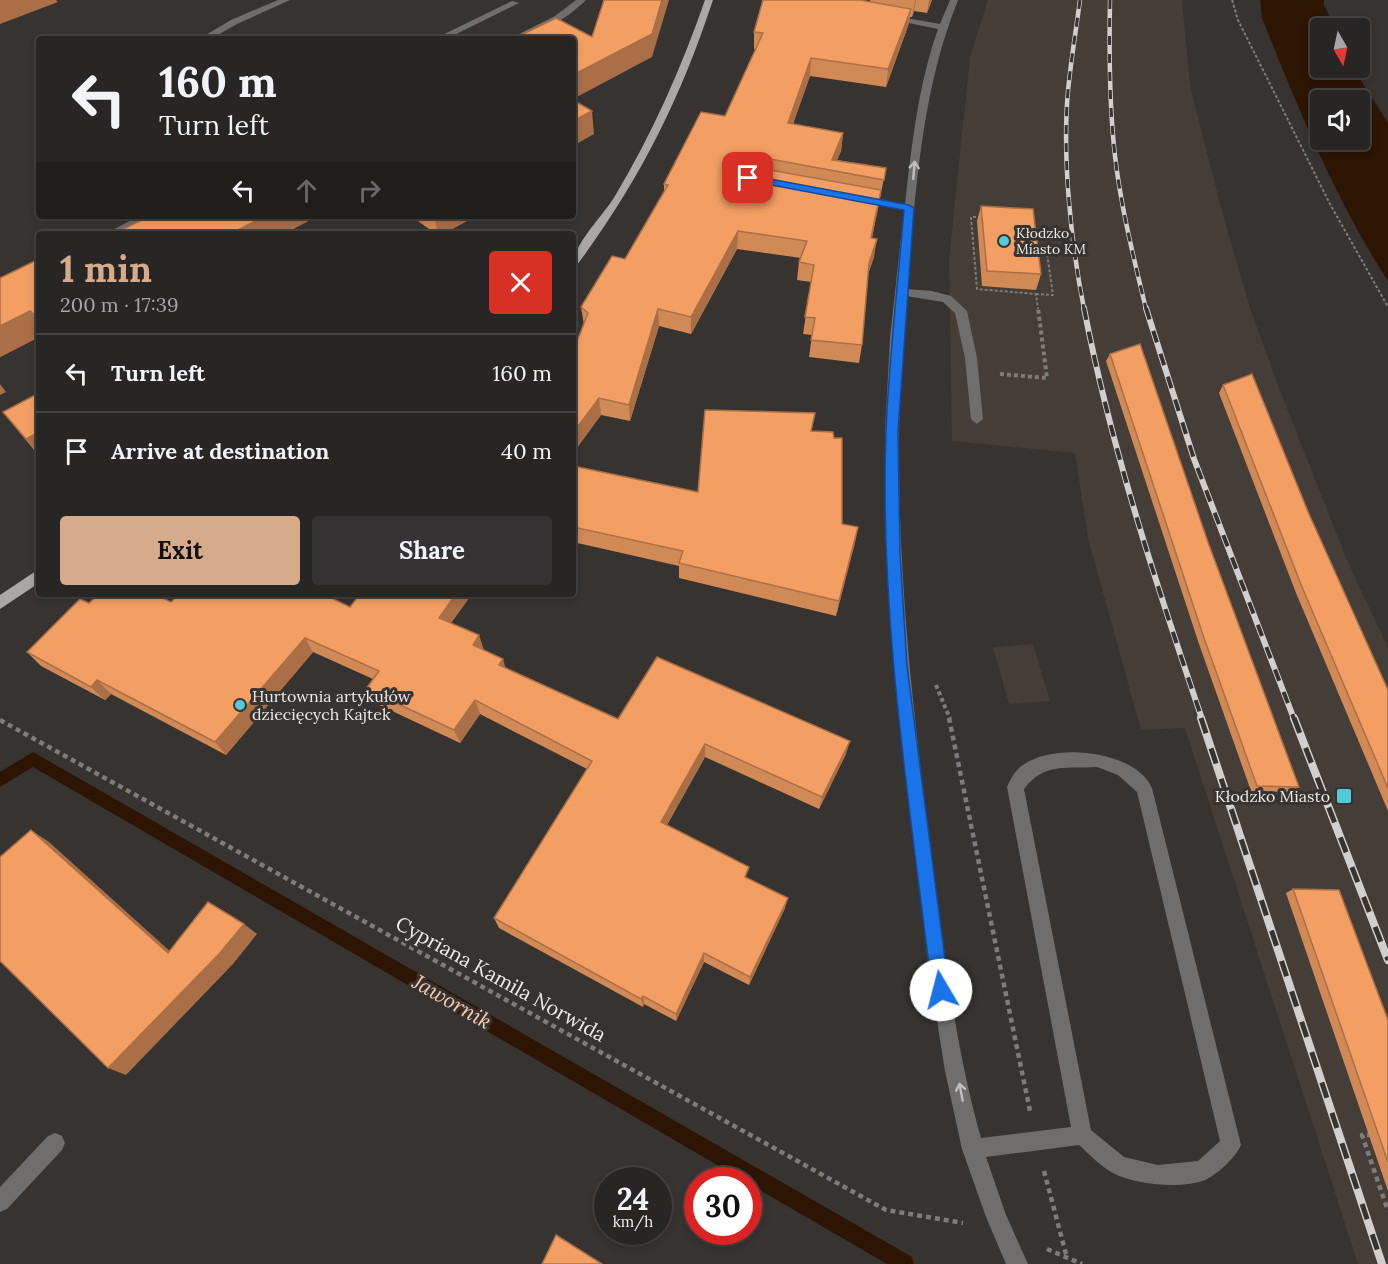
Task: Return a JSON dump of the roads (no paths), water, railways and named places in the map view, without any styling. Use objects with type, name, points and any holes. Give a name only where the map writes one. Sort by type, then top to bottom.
[{"type":"main road","points":[[576,258],[622,194],[649,147],[676,92],[709,0]]},
{"type":"main road","points":[[0,603],[36,577]]},
{"type":"street","points":[[209,36],[234,22],[286,0]]},
{"type":"street","points":[[519,36],[558,18],[582,0]]},
{"type":"street","points":[[954,0],[931,72],[918,132],[909,208],[892,432],[894,555],[900,666],[941,990],[972,1149],[1000,1229],[1017,1264]]},
{"type":"street","points":[[445,36],[515,3]]},
{"type":"street","points":[[880,17],[944,27]]},
{"type":"street","points":[[848,197],[909,208]]},
{"type":"street","points":[[117,231],[142,219]]},
{"type":"street","points":[[902,291],[946,299],[961,311],[966,327],[976,419]]},
{"type":"street","points":[[972,1149],[1082,1135],[1119,1166],[1158,1175],[1202,1171],[1231,1145],[1144,788],[1124,770],[1097,760],[1048,762],[1028,770],[1016,787],[1082,1135]]},
{"type":"street","points":[[0,1202],[55,1143]]},
{"type":"waterway","name":"Jawornik","points":[[0,780],[33,759],[905,1264]]},
{"type":"railway","points":[[1080,0],[1068,91],[1066,144],[1075,257],[1084,309]]},
{"type":"railway","points":[[1110,0],[1110,78],[1115,156],[1124,214],[1146,309]]},
{"type":"railway","points":[[1084,308],[1121,464],[1202,719]]},
{"type":"railway","points":[[1146,308],[1194,459],[1294,719]]},
{"type":"railway","points":[[1201,718],[1382,1264]]},
{"type":"railway","points":[[1294,718],[1388,960]]},
{"type":"place","name":"Kłodzko Miasto KM","points":[[1004,241]]},
{"type":"place","name":"Hurtownia artykułów dziecięcych Kajtek","points":[[240,705]]},
{"type":"place","name":"Kłodzko Miasto","points":[[1344,796]]}]
